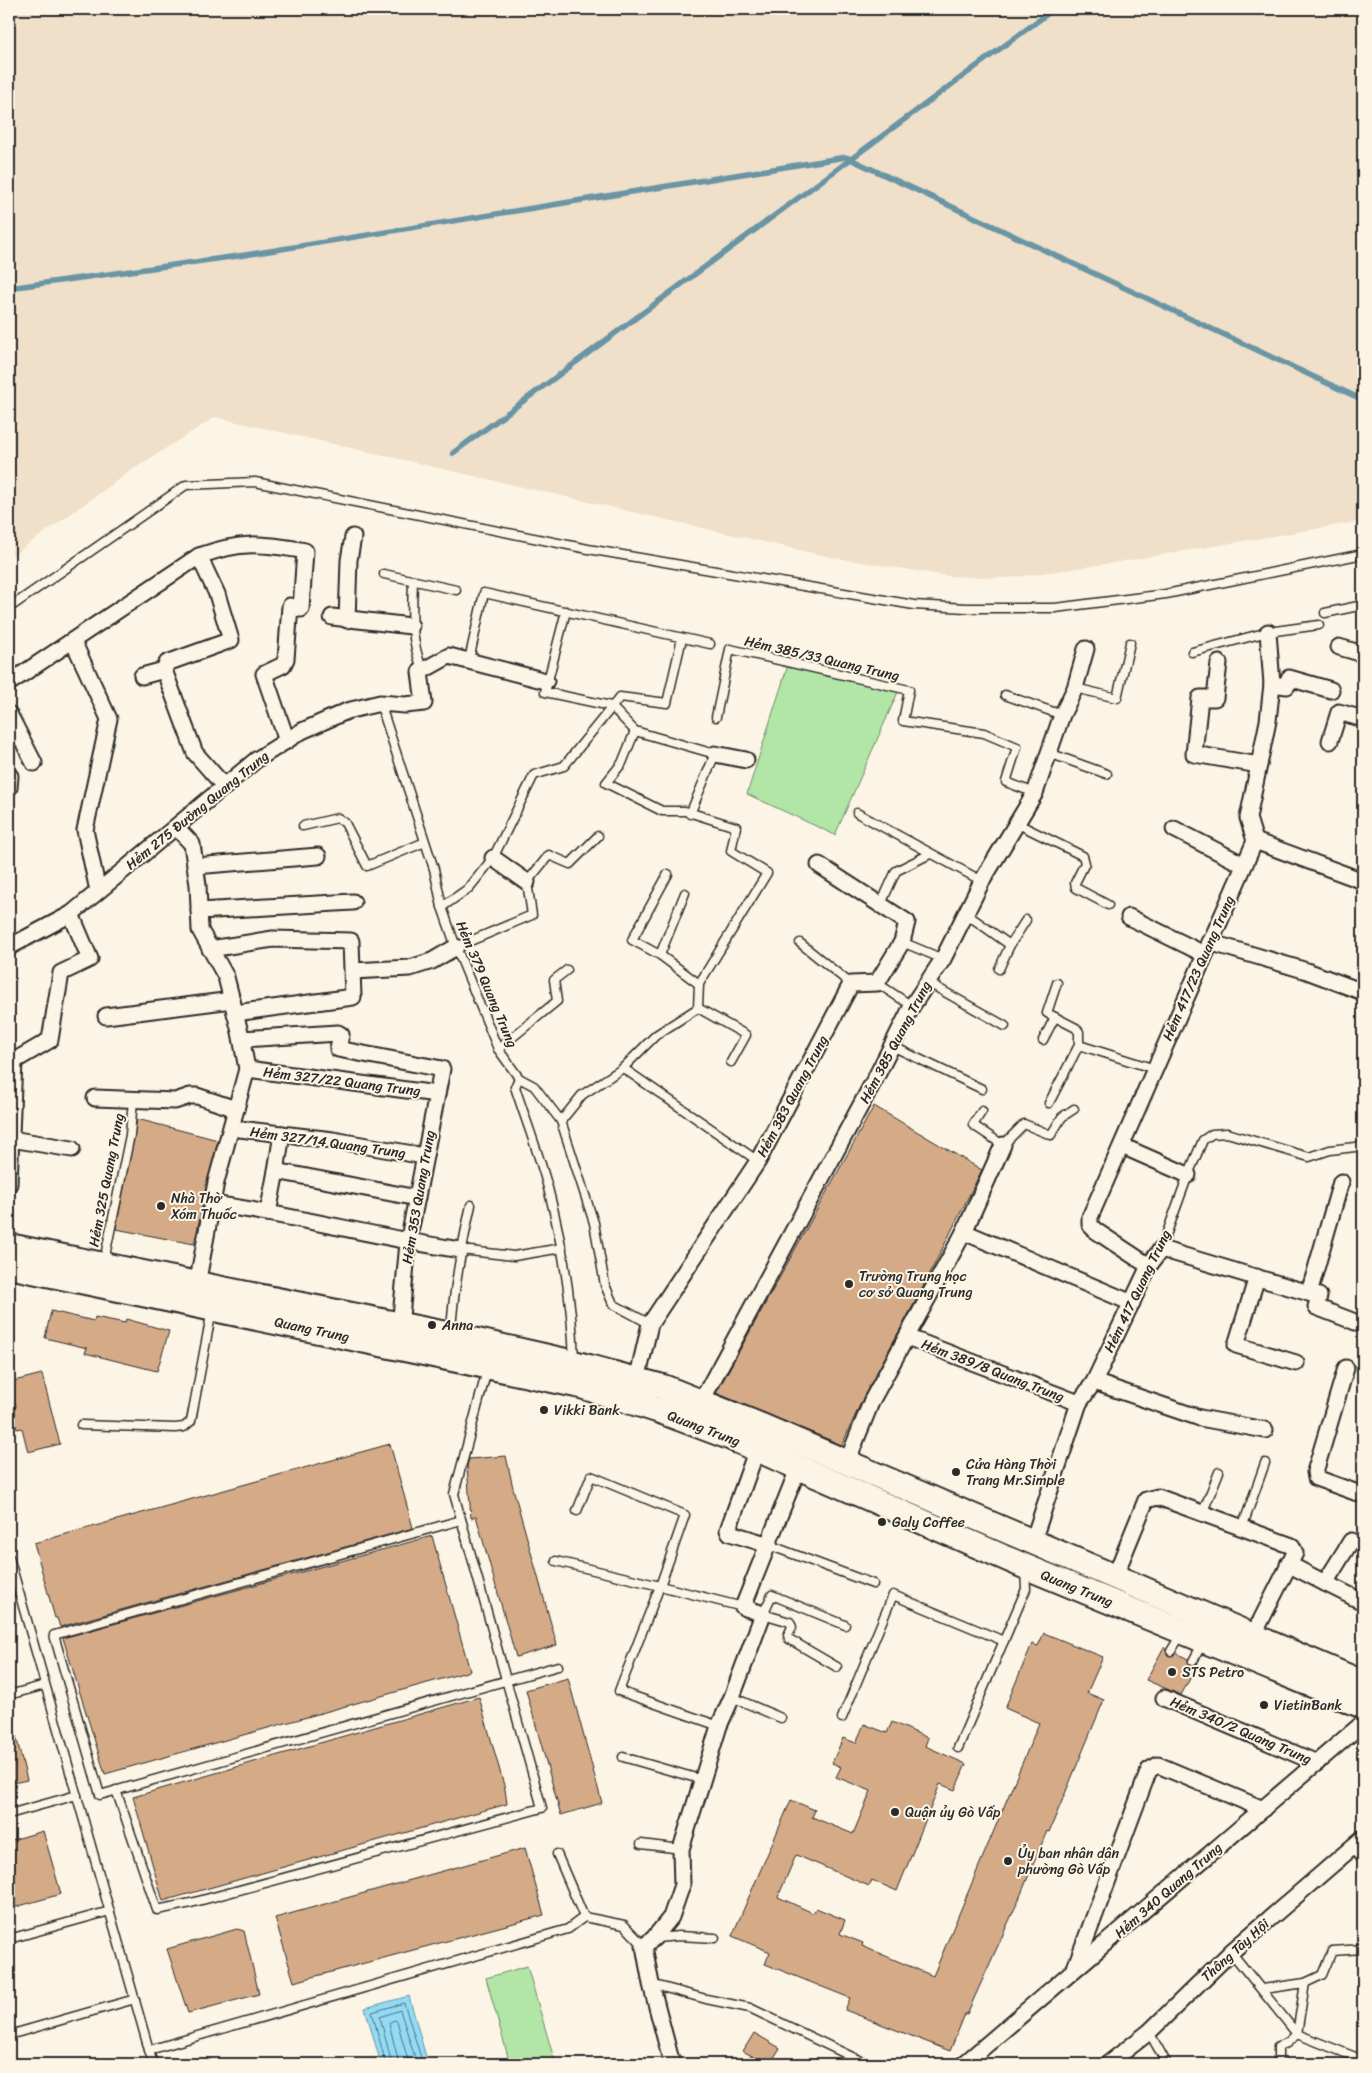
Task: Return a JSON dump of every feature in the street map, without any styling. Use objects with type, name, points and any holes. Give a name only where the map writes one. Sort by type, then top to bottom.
[{"type":"main road","name":"Quang Trung","points":[[9,1246],[400,1327],[451,1335],[574,1363],[798,1469],[1024,1566],[1177,1641],[1204,1640],[1363,1706]]},
{"type":"main road","name":"Quang Trung","points":[[9,1266],[581,1386],[634,1391],[701,1402],[847,1462],[1363,1683]]},
{"type":"main road","points":[[1024,1566],[1033,1541]]},
{"type":"street","points":[[347,620],[349,560],[353,537]]},
{"type":"street","points":[[9,683],[198,556],[226,546],[249,544],[304,551],[301,609],[290,606],[286,659],[283,665],[264,674],[287,741]]},
{"type":"street","points":[[198,556],[217,594],[230,640],[167,663],[164,670],[195,752],[224,787]]},
{"type":"street","points":[[332,617],[411,626]]},
{"type":"street","points":[[1268,632],[1272,684],[1268,721],[1248,818],[1255,840],[1363,881]]},
{"type":"street","points":[[73,641],[109,719],[85,830],[98,891]]},
{"type":"street","points":[[1339,647],[1363,654]]},
{"type":"street","name":"Hẻm 385 Quang Trung","points":[[701,1402],[912,1006],[943,959],[982,881],[1035,794],[1062,715],[1076,688],[1086,649]]},
{"type":"street","points":[[422,669],[449,656],[546,681]]},
{"type":"street","points":[[1219,663],[1215,698],[1200,698],[1194,754],[1258,764]]},
{"type":"street","name":"Hẻm 275 Đường Quang Trung","points":[[9,947],[71,914],[256,760],[302,731],[347,711],[380,703],[405,706],[424,703],[420,675],[422,669]]},
{"type":"street","points":[[142,676],[164,670]]},
{"type":"street","points":[[1272,684],[1287,686],[1289,678],[1332,690]]},
{"type":"street","points":[[1330,742],[1340,712],[1363,719]]},
{"type":"street","points":[[9,714],[34,763]]},
{"type":"street","points":[[715,754],[746,760]]},
{"type":"street","points":[[176,827],[192,844],[200,930],[226,977],[242,1039],[247,1069],[212,1204],[197,1285]]},
{"type":"street","points":[[1174,829],[1244,865]]},
{"type":"street","name":"Hẻm 417/23 Quang Trung","points":[[1149,1266],[1090,1225],[1090,1217],[1255,840]]},
{"type":"street","points":[[195,866],[318,856]]},
{"type":"street","points":[[493,858],[527,882]]},
{"type":"street","points":[[819,865],[906,922],[902,942],[877,983],[851,984]]},
{"type":"street","points":[[199,911],[352,902]]},
{"type":"street","points":[[9,1184],[14,1062],[50,1040],[61,973],[90,959],[71,914]]},
{"type":"street","points":[[1130,917],[1207,948],[1344,984],[1363,992]]},
{"type":"street","points":[[106,1016],[353,997],[352,945],[348,939],[273,939],[210,950]]},
{"type":"street","points":[[353,971],[410,968],[432,961],[456,947]]},
{"type":"street","name":"Hẻm 383 Quang Trung","points":[[634,1391],[650,1324],[758,1161],[851,984]]},
{"type":"street","name":"Hẻm 353 Quang Trung","points":[[242,1039],[338,1033],[341,1035],[338,1049],[442,1069],[408,1242],[400,1327]]},
{"type":"street","name":"Hẻm 327/22 Quang Trung","points":[[247,1069],[437,1094]]},
{"type":"street","points":[[96,1098],[175,1101],[190,1096],[197,1096],[236,1109]]},
{"type":"street","name":"Hẻm 327/14 Quang Trung","points":[[231,1128],[333,1140],[424,1156]]},
{"type":"street","points":[[268,1213],[282,1134]]},
{"type":"street","points":[[11,1139],[72,1149]]},
{"type":"street","points":[[847,1462],[872,1400],[964,1232],[1003,1145]]},
{"type":"street","points":[[1122,1146],[1188,1175]]},
{"type":"street","points":[[276,1171],[416,1198]]},
{"type":"street","points":[[1309,1293],[1341,1182]]},
{"type":"street","points":[[212,1204],[268,1213],[408,1242],[462,1250]]},
{"type":"street","points":[[964,1232],[1132,1303]]},
{"type":"street","points":[[1161,1249],[1318,1296],[1316,1307],[1362,1320]]},
{"type":"street","name":"Hẻm 417 Quang Trung","points":[[1033,1541],[1079,1403],[1094,1382],[1149,1266],[1161,1249]]},
{"type":"street","points":[[1257,1277],[1236,1345],[1296,1363]]},
{"type":"street","name":"Hẻm 389/8 Quang Trung","points":[[908,1336],[1079,1403]]},
{"type":"street","points":[[1346,1368],[1315,1472],[1316,1478],[1363,1495]]},
{"type":"street","points":[[1094,1382],[1200,1418],[1265,1430]]},
{"type":"street","points":[[757,1449],[728,1530],[730,1533],[769,1545]]},
{"type":"street","points":[[672,2064],[651,1984],[649,1942],[671,1917],[682,1885],[681,1850],[719,1726],[763,1614],[744,1607],[798,1469]]},
{"type":"street","points":[[1114,1576],[1146,1500],[1158,1497],[1292,1546],[1295,1553],[1254,1636]]},
{"type":"street","points":[[1326,1583],[1351,1541]]},
{"type":"street","points":[[1288,1564],[1363,1602]]},
{"type":"street","name":"Hẻm 340/2 Quang Trung","points":[[1164,1698],[1317,1763]]},
{"type":"street","name":"Hẻm 340 Quang Trung","points":[[964,2064],[1363,1723]]},
{"type":"street","name":"Hẻm 340 Quang Trung","points":[[1074,1971],[1148,1770],[1158,1765],[1263,1809]]},
{"type":"street","name":"Thông Tây Hội","points":[[1108,2064],[1149,2032],[1231,1952],[1363,1838]]},
{"type":"lane","points":[[9,608],[186,485],[221,482],[254,482],[588,549],[914,605],[966,608],[1055,608],[1166,594],[1363,554]]},
{"type":"lane","points":[[384,574],[456,590]]},
{"type":"lane","points":[[414,580],[411,626],[414,648],[422,669]]},
{"type":"lane","points":[[470,660],[484,593],[710,644]]},
{"type":"lane","points":[[1325,613],[1363,605]]},
{"type":"lane","points":[[566,611],[546,681],[545,692],[611,706],[635,731],[715,754],[690,814]]},
{"type":"lane","points":[[1192,652],[1268,632],[1319,625]]},
{"type":"lane","points":[[442,907],[469,888],[493,858],[534,775],[564,766],[620,697],[667,703],[682,638]]},
{"type":"lane","points":[[1076,688],[1117,698],[1130,644]]},
{"type":"lane","name":"Hẻm 385/33 Quang Trung","points":[[716,718],[730,649],[909,690],[903,721],[984,733],[1017,747],[1006,782],[1035,794]]},
{"type":"lane","points":[[1005,695],[1062,715]]},
{"type":"lane","name":"Hẻm 379 Quang Trung","points":[[380,703],[426,842],[442,907],[456,947],[498,1049],[519,1078]]},
{"type":"lane","points":[[635,731],[622,763],[606,783],[662,810],[685,811],[736,827],[731,851],[767,873],[699,984],[698,1008]]},
{"type":"lane","points":[[1049,753],[1106,774]]},
{"type":"lane","points":[[857,813],[982,881]]},
{"type":"lane","points":[[303,826],[338,818],[345,823],[367,866],[426,842]]},
{"type":"lane","points":[[1016,823],[1083,856],[1085,863],[1075,883],[1076,888],[1108,905]]},
{"type":"lane","points":[[456,947],[532,915],[527,882],[549,855],[570,864],[598,836]]},
{"type":"lane","points":[[881,904],[896,871],[930,854]]},
{"type":"lane","points":[[668,874],[632,940],[660,955],[699,984]]},
{"type":"lane","points":[[660,955],[685,893]]},
{"type":"lane","points":[[965,913],[1010,945]]},
{"type":"lane","points":[[999,969],[1010,945],[1026,920]]},
{"type":"lane","points":[[902,942],[943,959]]},
{"type":"lane","points":[[800,943],[851,984]]},
{"type":"lane","points":[[498,1049],[557,1001],[554,980],[568,970]]},
{"type":"lane","points":[[927,982],[1005,1026]]},
{"type":"lane","points":[[877,983],[912,1006]]},
{"type":"lane","points":[[1049,1102],[1079,1045],[1079,1032],[1076,1028],[1047,1013],[1057,983]]},
{"type":"lane","points":[[698,1008],[746,1035],[731,1062]]},
{"type":"lane","points":[[562,1121],[582,1095],[623,1068],[656,1035],[698,1008]]},
{"type":"lane","points":[[1043,1040],[1055,1017]]},
{"type":"lane","points":[[1079,1045],[1154,1069]]},
{"type":"lane","points":[[892,1046],[982,1089]]},
{"type":"lane","points":[[623,1068],[758,1161]]},
{"type":"lane","points":[[574,1363],[572,1318],[562,1248],[548,1188],[516,1087],[519,1078],[534,1086],[562,1121],[594,1223],[605,1286],[613,1304],[650,1324]]},
{"type":"lane","name":"Hẻm 325 Quang Trung","points":[[103,1266],[130,1135],[133,1100]]},
{"type":"lane","points":[[982,1111],[973,1125],[1003,1145],[1024,1124],[1051,1136],[1062,1117],[1074,1109]]},
{"type":"lane","name":"Hẻm 417 Quang Trung","points":[[1161,1249],[1203,1140],[1212,1134],[1227,1133],[1308,1156],[1330,1150],[1363,1146]]},
{"type":"lane","points":[[451,1335],[452,1310],[472,1205]]},
{"type":"lane","points":[[462,1250],[514,1256],[562,1248]]},
{"type":"lane","points":[[81,1425],[176,1428],[184,1427],[191,1421],[213,1308]]},
{"type":"lane","points":[[116,1790],[157,1910],[191,1903],[542,1808],[454,1494],[488,1367]]},
{"type":"lane","points":[[1242,1528],[1265,1463]]},
{"type":"lane","points":[[1202,1514],[1219,1472]]},
{"type":"lane","points":[[577,1511],[591,1476],[685,1514],[660,1586],[619,1691],[719,1726]]},
{"type":"lane","points":[[461,1520],[54,1635],[100,1795],[558,1666]]},
{"type":"lane","points":[[769,1545],[873,1584]]},
{"type":"lane","points":[[9,1557],[11,1574],[77,1795],[153,2064]]},
{"type":"lane","points":[[556,1561],[744,1607]]},
{"type":"lane","points":[[958,1748],[1026,1588],[1024,1566]]},
{"type":"lane","points":[[837,1667],[789,1639],[788,1635],[792,1627],[790,1622],[763,1614],[772,1595],[845,1625]]},
{"type":"lane","points":[[842,1718],[893,1595],[1004,1641]]},
{"type":"lane","points":[[1193,1661],[1204,1640]]},
{"type":"lane","points":[[9,1695],[45,1685]]},
{"type":"lane","points":[[732,1697],[781,1718]]},
{"type":"lane","points":[[623,1757],[703,1780]]},
{"type":"lane","points":[[9,1814],[77,1795]]},
{"type":"lane","points":[[641,1844],[681,1850]]},
{"type":"lane","points":[[1351,1848],[1363,1860]]},
{"type":"lane","points":[[557,1854],[584,1917]]},
{"type":"lane","points":[[9,1940],[110,1911]]},
{"type":"lane","points":[[150,2050],[568,1929],[584,1917],[624,1925],[649,1942],[679,1936],[715,1938]]},
{"type":"lane","points":[[1263,1989],[1305,1983],[1322,1975],[1332,1951],[1363,1949]]},
{"type":"lane","points":[[1231,1952],[1263,1989],[1297,2034],[1363,2060]]},
{"type":"lane","points":[[1278,2064],[1278,2046],[1287,2043],[1297,2034],[1305,1983]]},
{"type":"lane","points":[[651,1984],[706,1999],[750,2008],[867,2064]]},
{"type":"lane","points":[[9,2035],[135,1999]]},
{"type":"lane","points":[[1149,2032],[1167,2064]]},
{"type":"shaded area","points":[[9,9],[1363,9],[1363,521],[1106,564],[1008,578],[948,576],[830,557],[215,417],[132,470],[9,558]]},
{"type":"green space","points":[[788,665],[898,692],[835,835],[747,794]]},
{"type":"green space","points":[[527,1966],[554,2059],[537,2064],[510,2064],[486,1978]]},
{"type":"water","points":[[409,1996],[428,2064],[381,2064],[365,2008]]},
{"type":"building","name":"Trường Trung học cơ sở Quang Trung","points":[[874,1106],[982,1170],[921,1291],[864,1396],[842,1445],[716,1393]]},
{"type":"building","points":[[137,1119],[218,1140],[194,1244],[116,1229]]},
{"type":"building","points":[[51,1311],[94,1321],[95,1317],[125,1323],[126,1319],[169,1331],[157,1371],[85,1353],[87,1348],[45,1338]]},
{"type":"building","points":[[42,1374],[60,1444],[28,1452],[22,1428],[17,1429],[11,1408],[16,1407],[10,1382]]},
{"type":"building","points":[[390,1444],[413,1528],[60,1627],[57,1618],[55,1618],[34,1543]]},
{"type":"building","points":[[506,1456],[513,1488],[557,1645],[516,1657],[476,1516],[471,1518],[467,1466],[469,1459]]},
{"type":"building","points":[[432,1536],[470,1671],[105,1774],[63,1638]]},
{"type":"building","points":[[1044,1633],[1103,1657],[1087,1693],[1104,1700],[1049,1832],[1047,1831],[1019,1899],[967,2014],[965,2014],[950,2051],[845,2010],[850,1998],[765,1964],[770,1952],[732,1936],[791,1800],[815,1810],[812,1817],[853,1834],[871,1791],[836,1777],[841,1767],[832,1763],[843,1738],[856,1743],[864,1724],[887,1733],[892,1722],[928,1738],[925,1746],[966,1764],[955,1790],[940,1784],[897,1891],[872,1880],[869,1886],[796,1855],[778,1897],[813,1913],[816,1908],[845,1920],[840,1934],[863,1943],[862,1946],[933,1976],[1039,1723],[1005,1708],[1032,1644],[1038,1646]]},
{"type":"building","name":"STS Petro","points":[[1164,1647],[1169,1656],[1176,1653],[1188,1659],[1191,1666],[1198,1664],[1181,1695],[1146,1680]]},
{"type":"building","points":[[568,1678],[602,1803],[561,1815],[526,1690]]},
{"type":"building","points":[[479,1697],[505,1789],[507,1804],[163,1901],[133,1797]]},
{"type":"building","points":[[14,1728],[27,1780],[9,1784],[9,1729]]},
{"type":"building","points":[[43,1831],[61,1894],[9,1909],[9,1841]]},
{"type":"building","points":[[525,1848],[544,1915],[294,1982],[275,1918]]},
{"type":"building","points":[[237,1929],[244,1931],[259,1994],[188,2013],[167,1949]]},
{"type":"building","points":[[754,2033],[780,2048],[770,2064],[766,2064],[743,2051]]},
{"type":"waterway","points":[[453,453],[1054,9]]},
{"type":"waterway","points":[[9,288],[245,255],[846,157],[1363,400]]},
{"type":"place","name":"Nhà Thờ Xóm Thuốc","points":[[161,1206]]},
{"type":"place","name":"Trường Trung học cơ sở Quang Trung","points":[[849,1284]]},
{"type":"place","name":"Anna","points":[[432,1325]]},
{"type":"place","name":"Vikki Bank","points":[[544,1410]]},
{"type":"place","name":"Cửa Hàng Thời Trang Mr.Simple","points":[[956,1472]]},
{"type":"place","name":"Galy Coffee","points":[[882,1522]]},
{"type":"place","name":"STS Petro","points":[[1172,1672]]},
{"type":"place","name":"VietinBank","points":[[1264,1705]]},
{"type":"place","name":"Quận ủy Gò Vấp","points":[[895,1812]]},
{"type":"place","name":"Ủy ban nhân dân phường Gò Vấp","points":[[1008,1861]]}]
